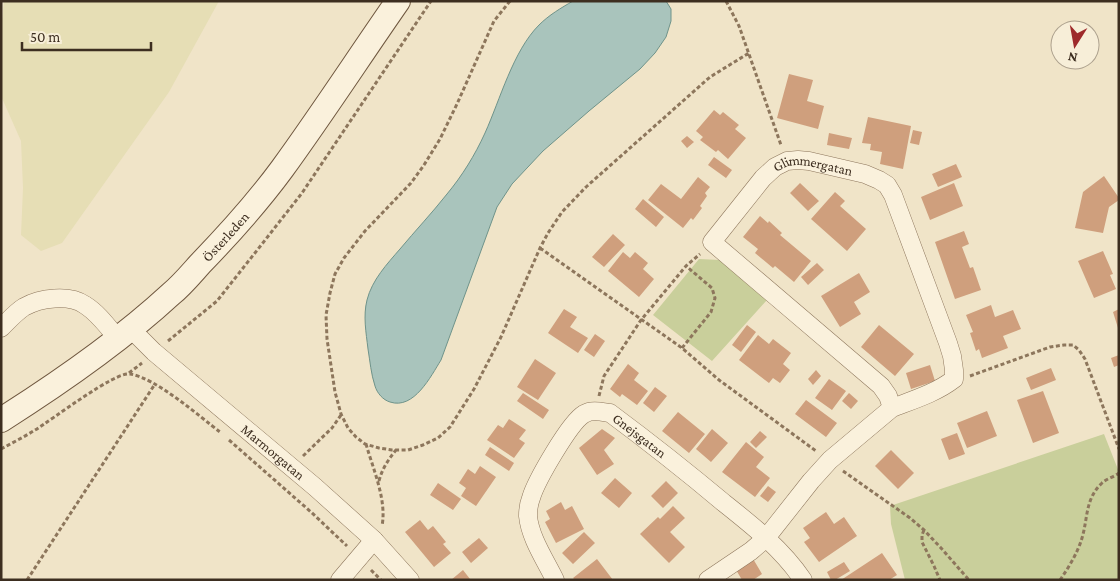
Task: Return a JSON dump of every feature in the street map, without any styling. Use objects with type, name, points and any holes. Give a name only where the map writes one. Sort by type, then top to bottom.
[{"type":"main road","name":"Österleden","points":[[1,420],[38,397],[124,334],[172,293],[248,212],[281,170],[398,1]]},
{"type":"street","name":"Glimmergatan","points":[[712,242],[763,178],[775,167],[787,161],[809,161],[865,174],[879,180],[887,185],[893,194],[948,343],[952,356],[954,379]]},
{"type":"street","points":[[712,242],[881,386],[888,396],[892,408]]},
{"type":"street","name":"Marmorgatan","points":[[1,328],[24,307],[47,299],[70,299],[84,304],[99,317],[154,352],[315,487],[374,540],[410,580]]},
{"type":"street","points":[[708,580],[751,551],[766,538],[830,460],[892,408],[935,391],[954,379]]},
{"type":"street","name":"Gnejsgatan","points":[[555,580],[532,534],[528,515],[531,497],[544,470],[574,423],[584,414],[594,411],[610,413],[698,481],[780,551],[803,580]]},
{"type":"street","points":[[340,580],[374,540]]},
{"type":"path","points":[[1,449],[34,431],[106,382],[129,373],[217,300],[302,193],[431,1]]},
{"type":"path","points":[[510,1],[494,21],[440,139],[424,165],[411,183],[365,231],[344,258],[335,274],[326,315],[327,340],[336,392],[341,414],[348,428],[365,444],[379,448],[408,450],[438,438],[450,427],[474,388],[501,337],[540,248],[562,212],[586,187],[710,77],[749,53]]},
{"type":"path","points":[[726,1],[739,26],[787,161]]},
{"type":"path","points":[[594,411],[604,376],[641,320],[686,266],[712,242]]},
{"type":"path","points":[[540,248],[682,348],[719,380],[910,518],[941,548],[968,580]]},
{"type":"path","points":[[682,348],[711,312],[715,298],[712,288],[686,266]]},
{"type":"path","points":[[954,379],[1050,347],[1073,345],[1080,350],[1085,359],[1119,449]]},
{"type":"path","points":[[129,373],[155,384],[225,436],[311,512],[381,580]]},
{"type":"path","points":[[27,580],[155,384]]},
{"type":"path","points":[[276,482],[332,428],[341,414]]},
{"type":"path","points":[[1112,432],[1119,429]]},
{"type":"path","points":[[365,444],[378,484],[383,507],[383,520],[379,534],[374,540]]},
{"type":"path","points":[[378,484],[380,474],[388,460],[397,450]]},
{"type":"path","points":[[1060,580],[1082,538],[1088,506],[1093,494],[1103,482],[1119,474]]},
{"type":"path","points":[[924,530],[922,542],[940,580]]},
{"type":"shaded area","points":[[4,1],[219,1],[169,92],[62,243],[41,251],[21,235],[23,188],[21,141],[1,96],[1,30]]},
{"type":"green space","points":[[699,259],[720,260],[767,300],[712,361],[653,315]]},
{"type":"green space","points":[[1104,434],[1119,472],[1119,580],[905,580],[891,524],[890,506]]},
{"type":"water","points":[[573,1],[666,1],[671,9],[671,21],[666,37],[655,53],[640,69],[543,151],[512,184],[497,207],[441,360],[421,390],[414,396],[407,401],[399,403],[387,401],[376,389],[368,349],[365,312],[372,286],[385,266],[441,201],[468,165],[485,133],[514,62],[530,36],[547,18]]},
{"type":"building","points":[[789,74],[813,80],[807,101],[824,106],[818,129],[777,118]]},
{"type":"building","points":[[714,110],[720,115],[723,112],[739,125],[735,129],[746,138],[728,159],[718,150],[716,152],[700,140],[703,137],[696,131]]},
{"type":"building","points":[[868,117],[911,126],[903,169],[880,164],[882,152],[870,150],[871,144],[862,143]]},
{"type":"building","points":[[913,130],[922,132],[919,145],[910,143]]},
{"type":"building","points":[[829,133],[852,138],[849,149],[827,145]]},
{"type":"building","points":[[687,136],[694,142],[687,148],[681,141]]},
{"type":"building","points":[[714,157],[732,170],[726,178],[708,165]]},
{"type":"building","points":[[956,164],[962,177],[938,187],[932,174]]},
{"type":"building","points":[[1104,176],[1119,200],[1109,207],[1103,233],[1075,228],[1083,192]]},
{"type":"building","points":[[698,177],[710,187],[705,193],[707,196],[700,206],[702,208],[693,220],[691,218],[683,228],[648,200],[661,184],[681,199]]},
{"type":"building","points":[[800,183],[819,201],[808,211],[790,193]]},
{"type":"building","points":[[954,183],[963,206],[930,220],[921,197]]},
{"type":"building","points":[[835,192],[845,201],[840,206],[866,229],[847,251],[811,219]]},
{"type":"building","points":[[643,199],[664,217],[656,227],[635,209]]},
{"type":"building","points":[[760,216],[768,223],[769,221],[782,233],[780,235],[811,261],[794,282],[775,266],[773,268],[755,253],[758,249],[743,237]]},
{"type":"building","points":[[964,231],[969,244],[962,247],[970,268],[973,267],[981,290],[955,299],[935,242]]},
{"type":"building","points":[[613,234],[625,245],[604,267],[592,257]]},
{"type":"building","points":[[1103,251],[1113,274],[1110,275],[1116,289],[1094,298],[1078,261]]},
{"type":"building","points":[[623,252],[630,258],[635,252],[648,263],[643,269],[654,279],[639,297],[608,271]]},
{"type":"building","points":[[817,263],[824,270],[808,285],[801,277]]},
{"type":"building","points":[[859,273],[870,292],[854,302],[861,314],[840,327],[821,296]]},
{"type":"building","points":[[991,305],[995,317],[1013,310],[1021,329],[1003,336],[1008,348],[982,358],[979,349],[976,351],[970,333],[973,332],[966,315]]},
{"type":"building","points":[[564,309],[577,317],[570,327],[588,338],[578,353],[548,333]]},
{"type":"building","points":[[1119,309],[1119,328],[1118,328],[1113,312]]},
{"type":"building","points":[[747,325],[756,332],[741,352],[732,345]]},
{"type":"building","points":[[879,325],[914,354],[895,376],[861,347]]},
{"type":"building","points":[[595,334],[605,341],[594,357],[584,350]]},
{"type":"building","points":[[758,335],[769,344],[773,339],[791,353],[783,364],[790,370],[780,383],[773,378],[769,383],[739,360]]},
{"type":"building","points":[[1119,355],[1119,365],[1114,367],[1111,358]]},
{"type":"building","points":[[535,359],[556,373],[538,400],[517,387]]},
{"type":"building","points":[[628,364],[639,373],[634,380],[648,391],[637,405],[622,394],[620,397],[610,389]]},
{"type":"building","points":[[930,365],[935,381],[911,389],[906,373]]},
{"type":"building","points":[[1051,368],[1056,380],[1031,390],[1026,378]]},
{"type":"building","points":[[816,370],[821,376],[813,385],[808,379]]},
{"type":"building","points":[[829,379],[846,391],[832,410],[815,398]]},
{"type":"building","points":[[655,387],[667,396],[654,412],[643,403]]},
{"type":"building","points":[[1043,391],[1059,433],[1033,443],[1017,400]]},
{"type":"building","points":[[523,393],[549,410],[543,419],[517,401]]},
{"type":"building","points":[[849,393],[858,401],[851,409],[842,401]]},
{"type":"building","points":[[806,400],[837,423],[826,437],[795,414]]},
{"type":"building","points":[[987,411],[997,436],[967,448],[957,423]]},
{"type":"building","points":[[678,412],[705,434],[689,453],[662,431]]},
{"type":"building","points":[[509,419],[526,430],[519,439],[525,443],[514,458],[487,440],[498,425],[503,428]]},
{"type":"building","points":[[602,429],[615,438],[604,450],[614,464],[597,475],[579,448]]},
{"type":"building","points":[[712,429],[728,443],[711,462],[696,449]]},
{"type":"building","points":[[760,431],[767,437],[756,448],[750,442]]},
{"type":"building","points":[[957,433],[965,454],[949,460],[941,439]]},
{"type":"building","points":[[746,442],[764,457],[756,467],[770,478],[755,497],[722,472]]},
{"type":"building","points":[[490,447],[514,463],[509,471],[485,455]]},
{"type":"building","points":[[891,450],[914,473],[898,489],[875,466]]},
{"type":"building","points":[[480,466],[496,477],[476,506],[461,496],[466,488],[459,483],[468,469],[475,474]]},
{"type":"building","points":[[615,478],[632,493],[619,508],[601,493]]},
{"type":"building","points":[[666,481],[678,493],[663,508],[651,496]]},
{"type":"building","points":[[438,483],[461,499],[453,510],[430,495]]},
{"type":"building","points":[[768,486],[776,492],[768,502],[760,496]]},
{"type":"building","points":[[561,502],[565,510],[572,506],[584,529],[556,543],[545,522],[550,519],[546,511]]},
{"type":"building","points":[[673,506],[685,518],[670,532],[685,547],[669,563],[640,534],[658,517],[660,519]]},
{"type":"building","points":[[826,512],[834,524],[844,517],[857,536],[819,562],[804,542],[810,538],[803,528]]},
{"type":"building","points":[[420,520],[428,530],[433,526],[446,542],[443,544],[451,553],[434,567],[405,532]]},
{"type":"building","points":[[584,532],[595,543],[573,564],[562,553]]},
{"type":"building","points":[[479,538],[488,548],[471,563],[462,552]]},
{"type":"building","points":[[882,553],[897,575],[889,580],[841,580]]},
{"type":"building","points":[[752,557],[762,574],[753,580],[742,580],[735,568]]},
{"type":"building","points":[[597,559],[613,580],[575,580],[573,578]]},
{"type":"building","points":[[844,562],[850,571],[835,580],[831,580],[827,572]]},
{"type":"building","points":[[463,570],[470,579],[451,580]]}]
